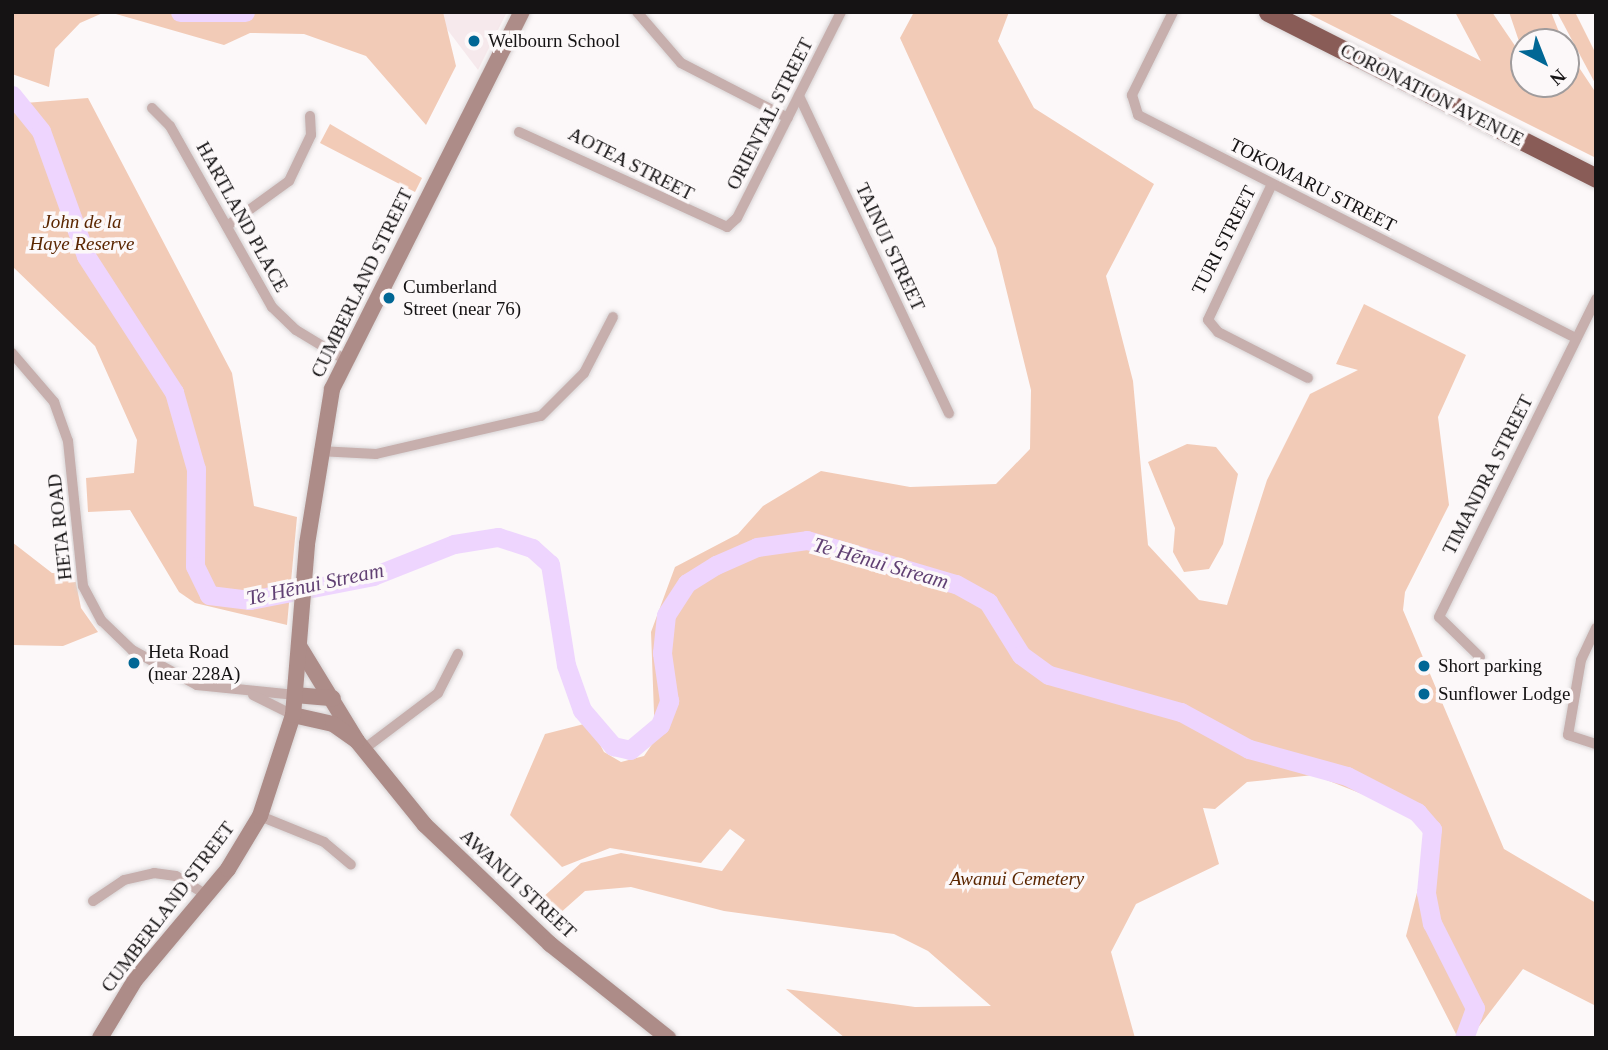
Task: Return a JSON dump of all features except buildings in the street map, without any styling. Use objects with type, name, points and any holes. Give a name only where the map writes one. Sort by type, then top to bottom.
[{"type":"highway","name":"CORONATION AVENUE","points":[[1268,12],[1596,178]]},
{"type":"main road","name":"CUMBERLAND STREET","points":[[100,1038],[135,980],[207,895],[260,816],[293,715],[300,616],[319,451],[344,359],[522,12]]},
{"type":"main road","name":"AWANUI STREET","points":[[299,646],[360,745],[449,849],[550,944],[668,1038]]},
{"type":"main road","points":[[295,695],[333,698]]},
{"type":"main road","name":"AWANUI STREET","points":[[293,715],[333,724],[360,745]]},
{"type":"street","points":[[637,12],[681,64],[788,118]]},
{"type":"street","name":"ORIENTAL STREET","points":[[727,228],[788,118],[841,12]]},
{"type":"street","name":"TOKOMARU STREET","points":[[1173,12],[1132,95],[1133,109],[1272,184],[1576,338]]},
{"type":"street","name":"TAINUI STREET","points":[[799,96],[949,413]]},
{"type":"street","name":"HARTLAND PLACE","points":[[152,108],[170,126],[281,317],[344,359]]},
{"type":"street","points":[[228,226],[289,181],[311,135],[310,116]]},
{"type":"street","name":"AOTEA STREET","points":[[519,132],[727,228]]},
{"type":"street","name":"TURI STREET","points":[[1272,184],[1208,320],[1218,332],[1308,378]]},
{"type":"street","name":"TIMANDRA STREET","points":[[1480,657],[1439,617],[1596,299]]},
{"type":"street","points":[[319,451],[376,454],[541,416],[584,373],[612,317]]},
{"type":"street","name":"HETA ROAD","points":[[12,353],[54,401],[68,441],[83,586],[102,621],[172,674],[253,695],[293,715]]},
{"type":"street","points":[[1596,628],[1581,660],[1568,734],[1596,744]]},
{"type":"street","points":[[360,745],[438,693],[458,654]]},
{"type":"street","name":"HETA ROAD","points":[[253,695],[295,695]]},
{"type":"street","points":[[260,816],[324,842],[351,865]]},
{"type":"street","points":[[93,901],[124,880],[154,873],[176,876],[207,895]]},
{"type":"shaded area","name":"Welbourn School","points":[[434,12],[507,12],[478,70]]},
{"type":"green space","points":[[12,12],[105,12],[80,23],[55,49],[49,87],[12,74]]},
{"type":"green space","points":[[109,12],[443,12],[456,66],[426,125],[366,56],[304,34],[250,33],[224,45]]},
{"type":"green space","name":"Awanui Cemetery","points":[[914,12],[1009,12],[998,41],[1034,108],[1154,184],[1106,276],[1133,381],[1148,545],[1199,600],[1227,605],[1267,480],[1310,394],[1358,370],[1336,364],[1364,304],[1466,355],[1438,417],[1449,505],[1405,592],[1403,610],[1504,849],[1596,903],[1596,1006],[1523,969],[1470,1038],[1458,1038],[1406,936],[1428,849],[1424,831],[1400,809],[1314,775],[1247,782],[1215,809],[1203,808],[1219,864],[1136,904],[1111,952],[1135,1038],[845,1038],[786,989],[915,1007],[991,1006],[928,951],[894,934],[724,911],[631,887],[585,891],[550,922],[532,907],[581,863],[621,853],[722,871],[745,840],[730,829],[701,863],[610,848],[562,867],[510,815],[545,734],[588,723],[604,752],[621,762],[644,756],[655,740],[651,632],[675,567],[738,534],[763,506],[821,471],[910,487],[996,484],[1030,449],[1031,390],[996,248],[900,38]]},
{"type":"green space","points":[[1305,12],[1386,12],[1481,61],[1455,12],[1492,12],[1510,38],[1510,98],[1580,98],[1580,69],[1596,93],[1596,158]]},
{"type":"green space","points":[[1509,12],[1551,12],[1557,28],[1514,28]]},
{"type":"green space","points":[[1557,12],[1575,12],[1596,54],[1596,85],[1580,55],[1580,28],[1566,28]]},
{"type":"green space","name":"John de la Haye Reserve","points":[[88,98],[232,373],[254,506],[297,517],[287,625],[195,603],[179,592],[130,510],[88,512],[86,478],[134,473],[137,440],[95,346],[12,266],[12,104]]},
{"type":"green space","points":[[330,124],[422,178],[415,192],[320,143]]},
{"type":"green space","points":[[1187,444],[1216,447],[1238,474],[1223,544],[1209,569],[1184,572],[1173,552],[1175,528],[1148,462]]},
{"type":"green space","points":[[12,542],[52,573],[74,573],[81,608],[98,632],[63,646],[12,645]]},
{"type":"waterway","name":"Te Hēnui Stream","points":[[180,12],[245,12]]},
{"type":"waterway","name":"Te Hēnui Stream","points":[[12,95],[41,131],[86,256],[174,392],[196,469],[195,566],[209,595],[250,600],[373,576],[454,544],[498,537],[532,548],[550,564],[566,665],[582,710],[613,746],[630,750],[660,725],[669,701],[662,653],[666,615],[687,583],[716,565],[757,547],[807,540],[956,584],[988,602],[1021,655],[1049,675],[1181,712],[1249,749],[1347,776],[1417,812],[1432,829],[1426,893],[1432,923],[1475,1008],[1464,1038]]},
{"type":"place","name":"Welbourn School","points":[[474,41]]},
{"type":"place","name":"Cumberland Street (near 76)","points":[[389,298]]},
{"type":"place","name":"Heta Road (near 228A)","points":[[134,663]]},
{"type":"place","name":"Short parking","points":[[1424,666]]},
{"type":"place","name":"Sunflower Lodge","points":[[1424,694]]}]
